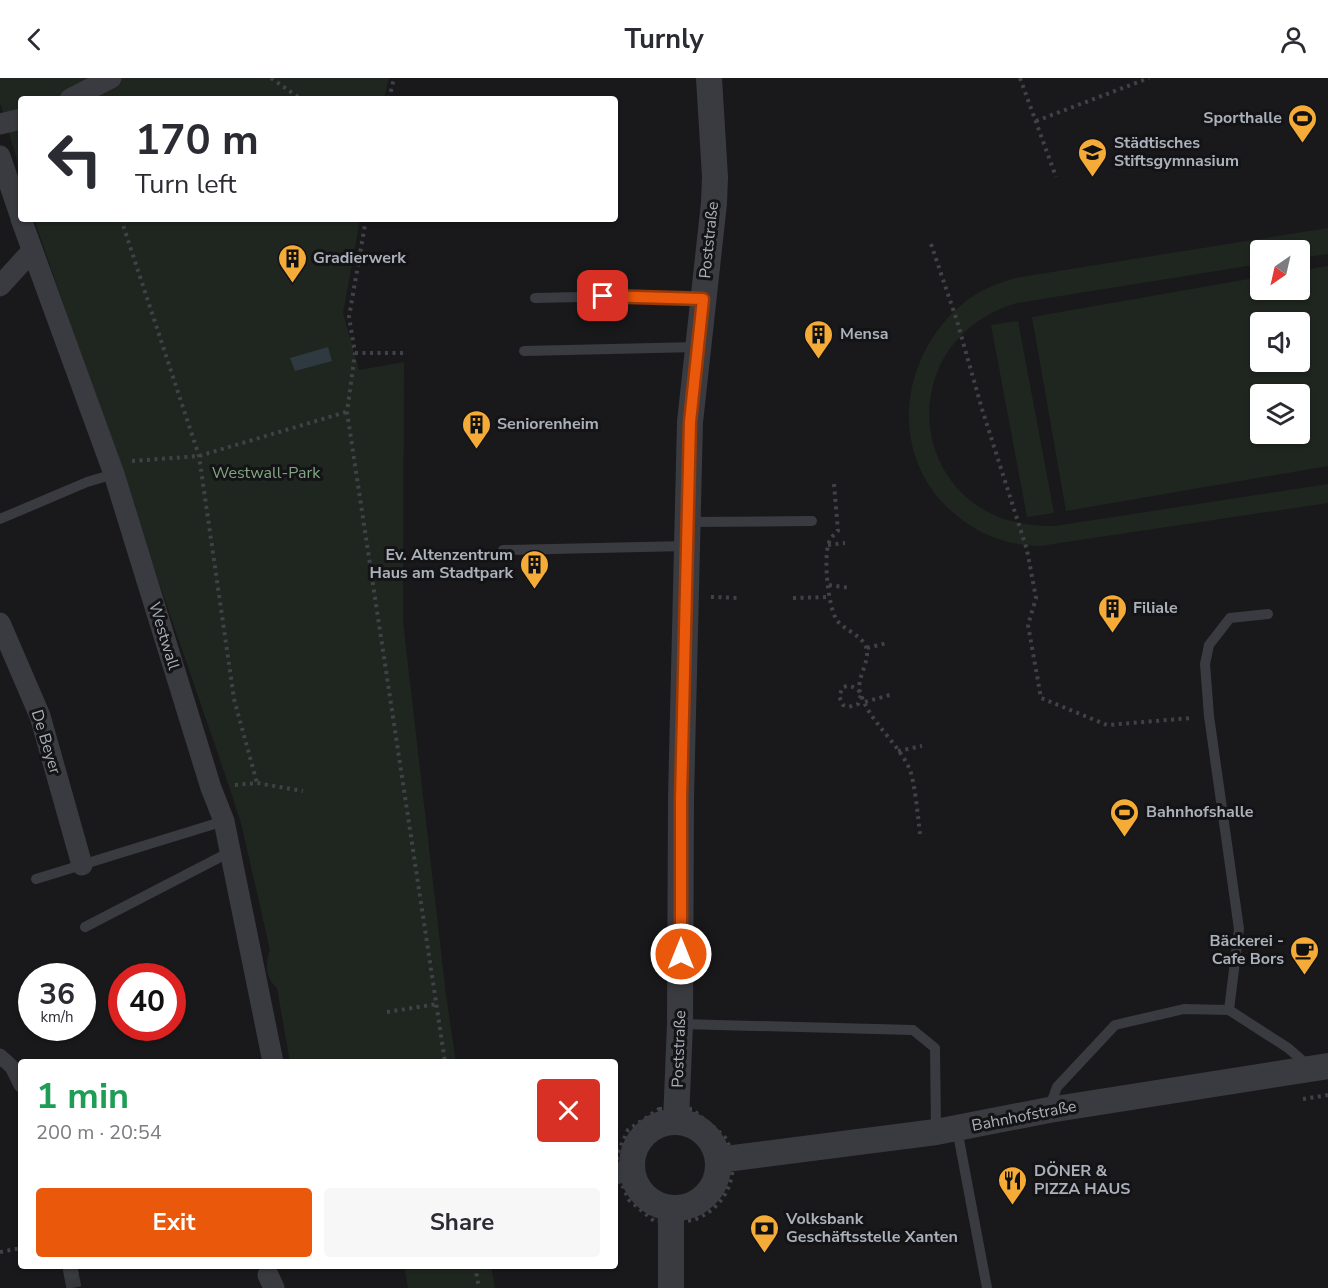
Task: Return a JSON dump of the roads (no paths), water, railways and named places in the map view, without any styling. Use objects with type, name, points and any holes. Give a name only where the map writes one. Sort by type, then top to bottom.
[{"type":"street","points":[[76,96],[111,78]]},
{"type":"street","name":"Poststraße","points":[[677,1115],[680,1024],[681,798],[690,422],[715,177],[709,78]]},
{"type":"street","points":[[0,124],[18,120]]},
{"type":"street","name":"Westwall","points":[[0,156],[18,210]]},
{"type":"street","name":"Westwall","points":[[22,222],[114,474],[211,788],[224,821],[272,1059]]},
{"type":"street","points":[[0,286],[32,251]]},
{"type":"street","name":"De Beyer","points":[[0,623],[40,716],[82,865]]},
{"type":"street","points":[[0,1056],[12,1067],[18,1079]]},
{"type":"street","name":"Bahnhofstraße","points":[[725,1160],[946,1131],[1049,1110],[1320,1067]]},
{"type":"street","points":[[677,1115],[704,1133],[725,1160],[714,1185],[706,1196],[696,1204],[671,1215],[652,1203],[621,1172],[642,1135],[677,1115]]},
{"type":"street","points":[[671,1215],[671,1288]]},
{"type":"lane","points":[[535,298],[626,296],[703,299]]},
{"type":"lane","points":[[524,351],[698,347]]},
{"type":"lane","points":[[0,519],[87,482],[114,474]]},
{"type":"lane","points":[[503,550],[812,521]]},
{"type":"lane","points":[[1229,1010],[1239,929],[1209,716],[1205,664],[1209,645],[1230,618],[1268,614]]},
{"type":"lane","points":[[36,879],[224,821]]},
{"type":"lane","points":[[85,927],[230,852]]},
{"type":"lane","points":[[1049,1110],[1057,1087],[1115,1025],[1184,1009],[1229,1010],[1320,1067]]},
{"type":"lane","points":[[680,1024],[913,1030],[935,1048],[946,1131],[987,1288]]},
{"type":"tunnel","points":[[71,1273],[74,1288]]},
{"type":"place","name":"Sporthalle","points":[[1303,144]]},
{"type":"place","name":"Städtisches Stiftsgymnasium","points":[[1093,178]]},
{"type":"place","name":"Gradierwerk","points":[[292,284]]},
{"type":"place","name":"Mensa","points":[[819,360]]},
{"type":"place","name":"Seniorenheim","points":[[476,450]]},
{"type":"place","name":"Ev. Altenzentrum Haus am Stadtpark","points":[[534,590]]},
{"type":"place","name":"Filiale","points":[[1112,634]]},
{"type":"place","name":"Bahnhofshalle","points":[[1125,838]]},
{"type":"place","name":"Bäckerei - Cafe Bors","points":[[1305,976]]},
{"type":"place","name":"DÖNER & PIZZA HAUS","points":[[1013,1206]]},
{"type":"place","name":"Volksbank Geschäftsstelle Xanten","points":[[765,1254]]},
{"type":"park label","name":"Westwall-Park","points":[[266,473]]}]
